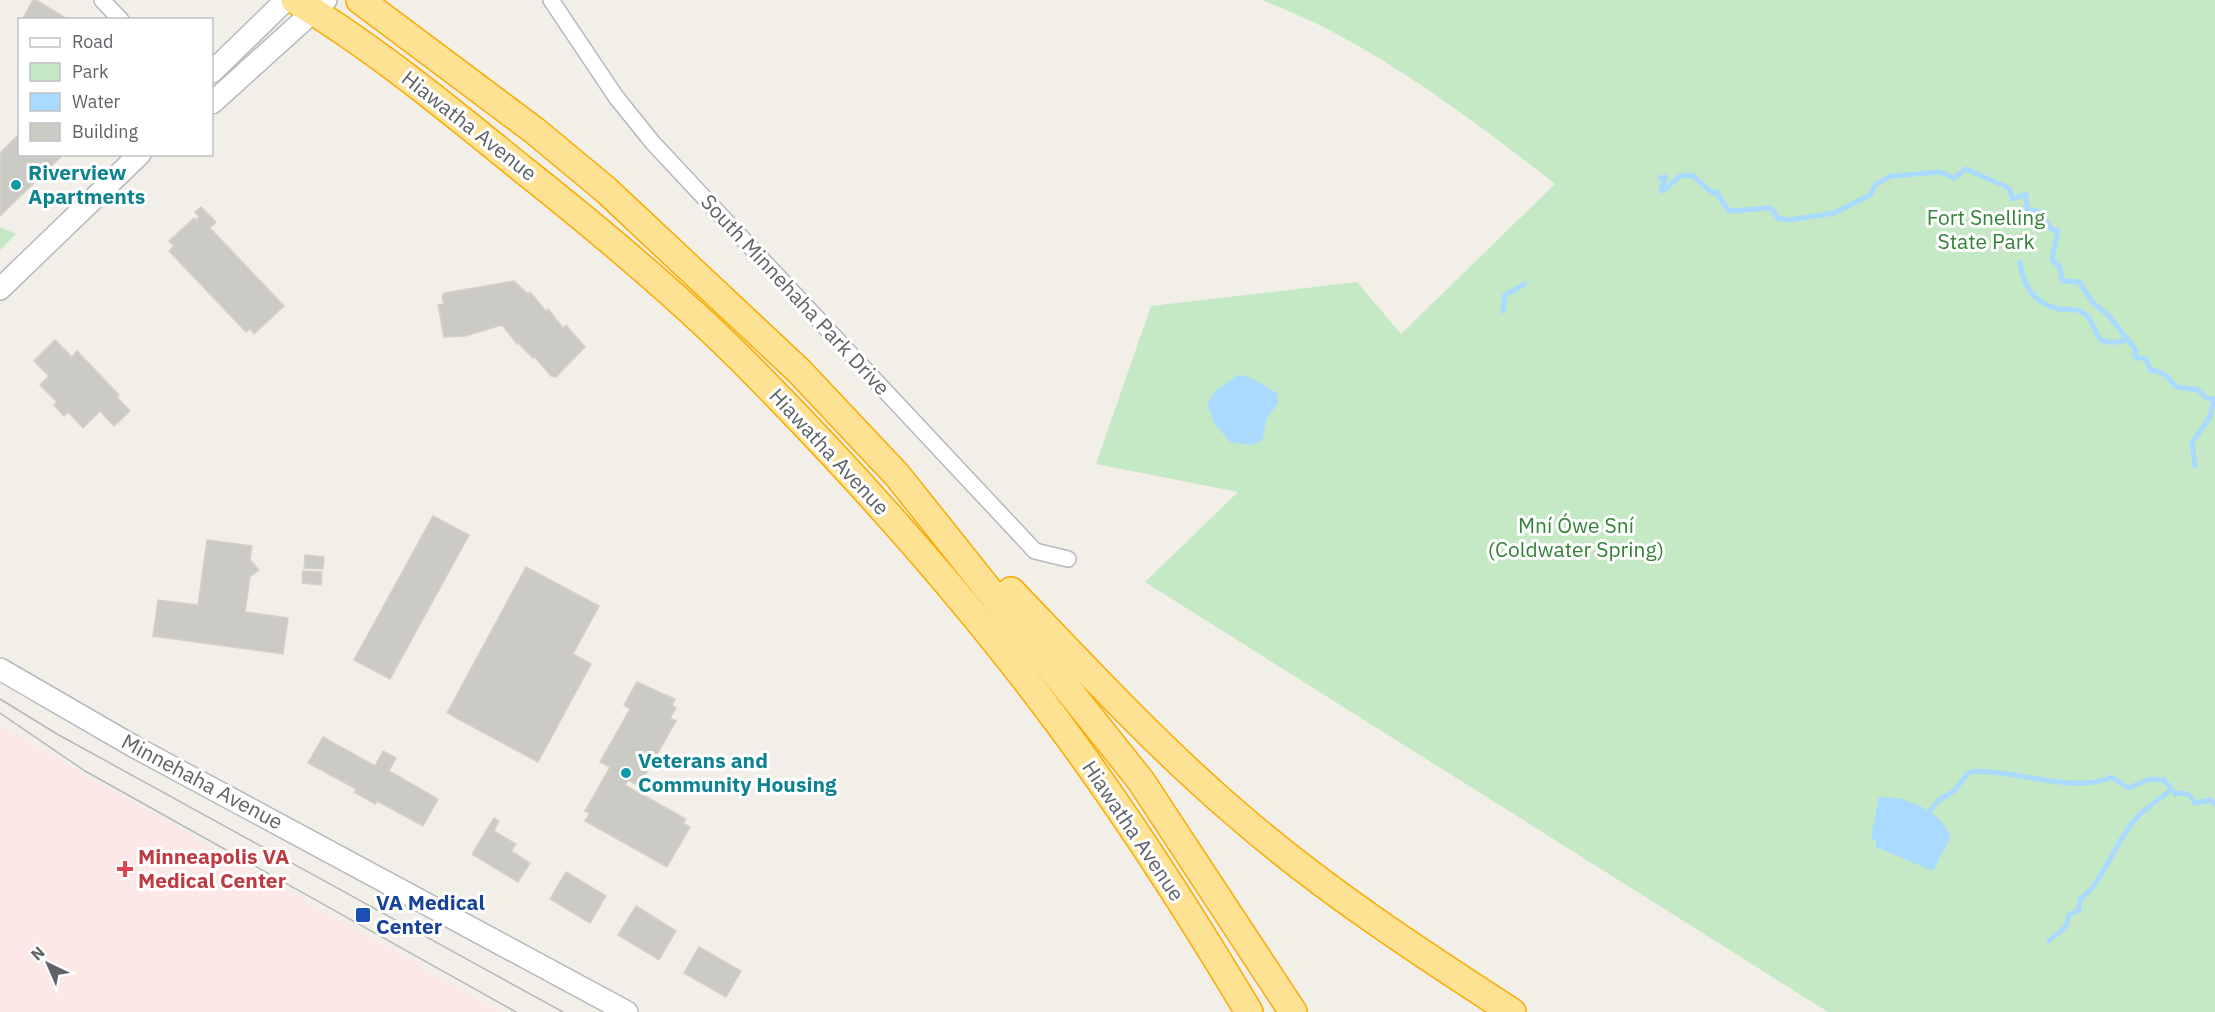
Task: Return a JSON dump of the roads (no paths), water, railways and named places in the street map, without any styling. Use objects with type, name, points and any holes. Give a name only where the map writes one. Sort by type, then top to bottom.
[{"type":"highway","name":"Hiawatha Avenue","points":[[360,0],[535,131],[606,190],[799,370],[897,474],[1140,782],[1293,1012]]},
{"type":"highway","name":"Hiawatha Avenue","points":[[311,4],[455,114],[654,279],[742,360],[835,457],[916,547],[1063,730],[1195,922],[1249,1012]]},
{"type":"highway","points":[[897,474],[1154,740],[1234,812],[1335,894],[1512,1012]]},
{"type":"street","points":[[102,0],[119,18]]},
{"type":"street","points":[[213,71],[286,0]]},
{"type":"street","name":"South Minnehaha Park Drive","points":[[551,0],[616,97],[684,176],[1035,551],[1068,560]]},
{"type":"street","points":[[213,102],[311,4]]},
{"type":"street","points":[[0,290],[138,156]]},
{"type":"street","name":"Minnehaha Avenue","points":[[0,669],[133,746],[627,1012]]},
{"type":"water","points":[[1237,375],[1249,377],[1277,393],[1278,403],[1267,418],[1262,440],[1252,445],[1230,442],[1214,423],[1207,404],[1215,392]]},
{"type":"water","points":[[1879,797],[1900,799],[1921,806],[1946,827],[1951,836],[1933,871],[1876,847],[1876,841],[1871,838]]},
{"type":"waterway","points":[[1660,178],[1666,177],[1661,190],[1663,191],[1680,176],[1692,175],[1712,193],[1716,192],[1729,211],[1771,208],[1778,218],[1790,220],[1834,213],[1870,195],[1876,184],[1891,176],[1940,172],[1954,178],[1966,169],[2009,188],[2013,199],[2026,194],[2027,209],[2040,212],[2052,230],[2058,230],[2052,260],[2059,266],[2063,281],[2079,282],[2093,303],[2108,315],[2136,350],[2134,355],[2137,358],[2145,358],[2151,371],[2162,373],[2176,387],[2198,390],[2208,399],[2215,399]]},
{"type":"waterway","points":[[2020,262],[2027,286],[2036,298],[2050,307],[2082,312],[2088,317],[2100,339],[2106,342],[2127,340]]},
{"type":"waterway","points":[[1503,311],[1505,295],[1525,284]]},
{"type":"waterway","points":[[2195,466],[2192,443],[2210,417],[2214,399]]},
{"type":"waterway","points":[[1929,812],[1939,800],[1954,791],[1969,772],[2079,783],[2096,782],[2112,777],[2128,788],[2150,779],[2164,780],[2175,794],[2187,794],[2195,803],[2210,800],[2215,804]]},
{"type":"waterway","points":[[2049,941],[2066,926],[2069,915],[2079,910],[2080,899],[2087,894],[2100,876],[2136,818],[2171,790]]},
{"type":"tram line","points":[[0,699],[57,734],[563,1012]]},
{"type":"tram line","points":[[0,713],[85,771],[516,1012]]},
{"type":"place","name":"Riverview Apartments","points":[[16,185]]},
{"type":"place","name":"Veterans and Community Housing","points":[[626,773]]},
{"type":"place","name":"Minneapolis VA Medical Center","points":[[125,869]]},
{"type":"place","name":"VA Medical Center","points":[[363,915]]},
{"type":"park label","name":"Fort Snelling State Park","points":[[1986,230]]},
{"type":"park label","name":"Mní Ówe Sní (Coldwater Spring)","points":[[1576,538]]}]
